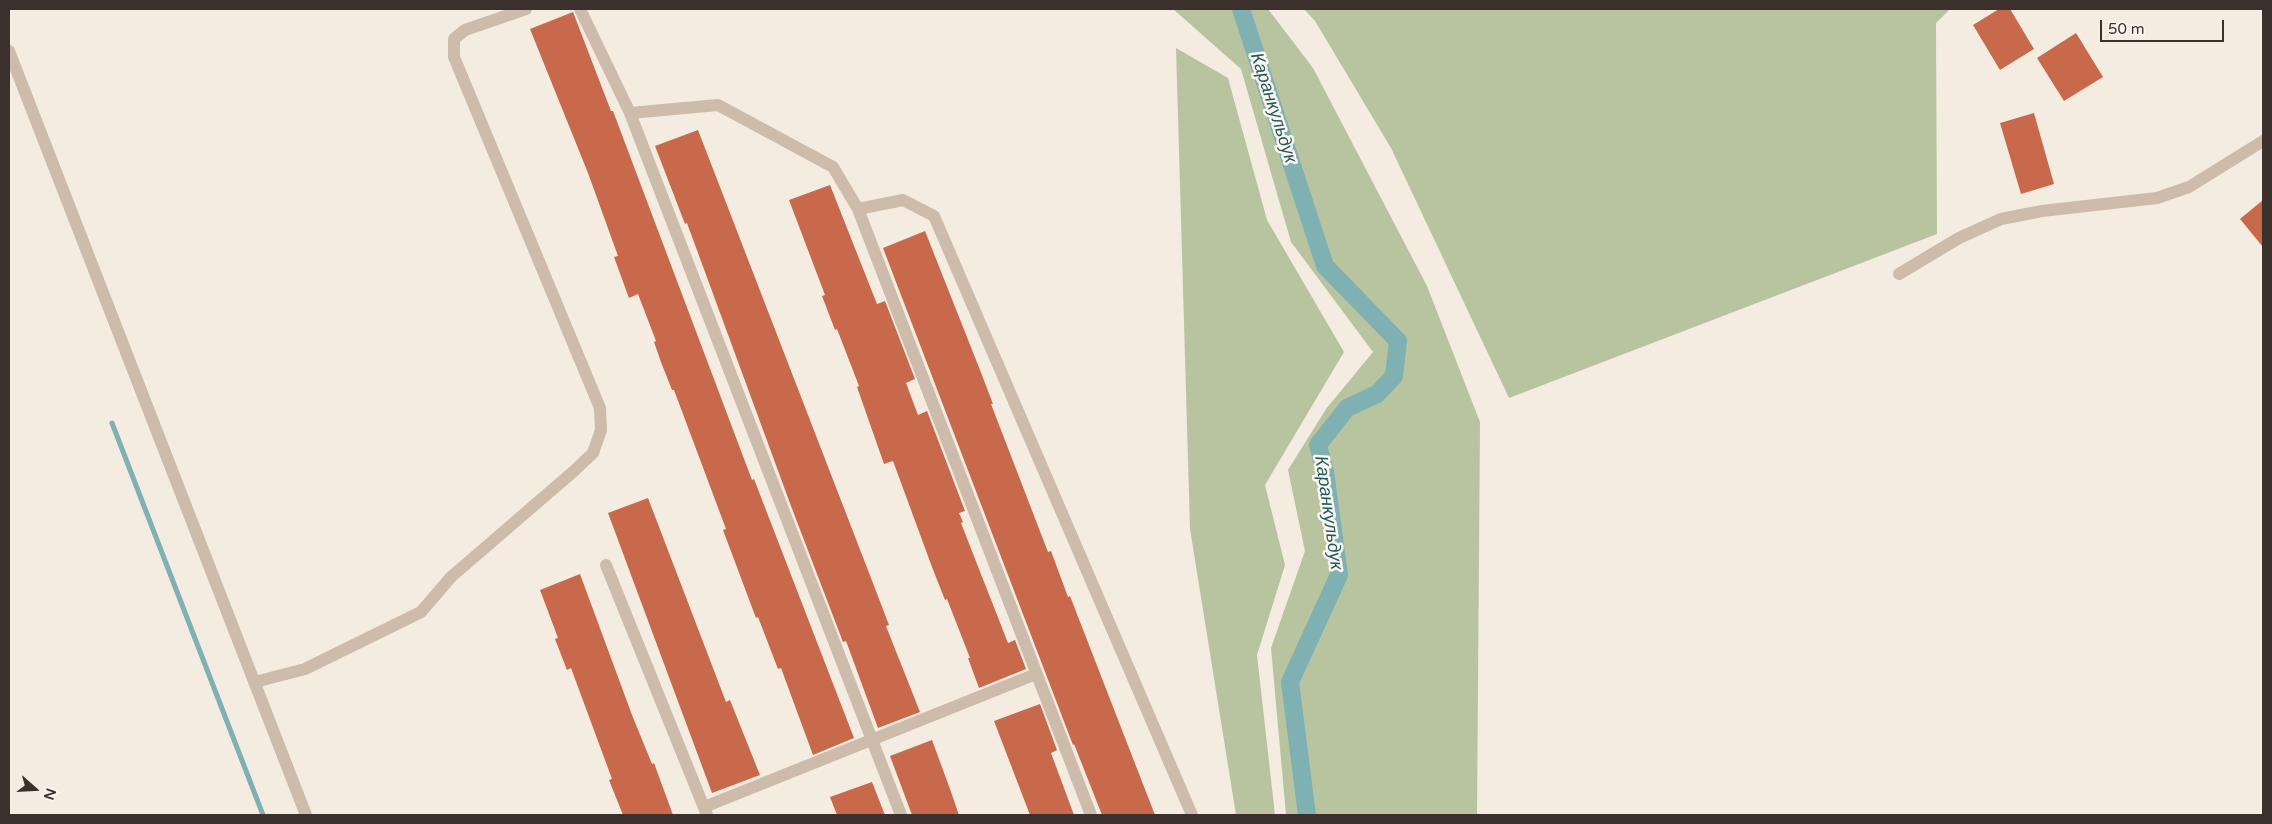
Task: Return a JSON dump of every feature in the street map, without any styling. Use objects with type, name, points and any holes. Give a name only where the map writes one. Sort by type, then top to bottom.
[{"type":"street","points":[[254,682],[306,669],[421,612],[451,577],[593,453],[601,430],[600,408],[454,57],[454,39],[465,30],[526,9]]},
{"type":"street","points":[[580,9],[630,112],[901,815]]},
{"type":"street","points":[[9,51],[306,815]]},
{"type":"street","points":[[630,112],[718,105],[833,167],[858,210],[1091,815]]},
{"type":"street","points":[[1898,274],[1959,238],[2002,219],[2042,211],[2157,198],[2189,187],[2263,141]]},
{"type":"street","points":[[858,210],[903,200],[934,216],[1192,815]]},
{"type":"street","points":[[606,565],[706,811],[871,740],[1036,674]]},
{"type":"green space","points":[[1173,9],[1268,9],[1313,68],[1427,286],[1480,422],[1477,815],[1286,815],[1271,648],[1305,551],[1288,470],[1326,409],[1373,352],[1291,242],[1241,69]]},
{"type":"green space","points":[[1304,9],[1950,9],[1936,23],[1937,234],[1509,398],[1391,148],[1315,21]]},
{"type":"green space","points":[[1176,48],[1228,78],[1267,220],[1344,352],[1265,485],[1285,565],[1257,655],[1275,815],[1236,815],[1190,529]]},
{"type":"building","points":[[1999,9],[2010,9],[2034,49],[2000,70],[1973,25]]},
{"type":"building","points":[[573,12],[611,111],[613,111],[752,480],[754,479],[854,738],[813,755],[781,668],[778,669],[758,617],[756,618],[723,530],[726,529],[674,390],[672,390],[661,362],[654,342],[656,341],[638,294],[629,298],[614,257],[618,256],[588,173],[530,29]]},
{"type":"building","points":[[2076,33],[2103,77],[2064,101],[2037,58]]},
{"type":"building","points":[[2034,113],[2054,184],[2021,194],[2000,123]]},
{"type":"building","points":[[698,130],[889,625],[886,626],[920,712],[878,728],[846,641],[843,642],[791,506],[687,223],[685,224],[655,146]]},
{"type":"building","points":[[830,185],[877,304],[885,301],[915,379],[906,383],[918,415],[927,411],[965,511],[959,513],[963,522],[961,523],[1008,643],[1015,640],[1026,669],[979,688],[968,658],[970,658],[947,599],[945,600],[932,567],[893,461],[884,464],[857,387],[859,386],[822,296],[825,295],[789,200]]},
{"type":"building","points":[[2263,200],[2263,247],[2240,219]]},
{"type":"building","points":[[925,231],[980,370],[993,404],[991,404],[1048,552],[1051,551],[1068,597],[1070,596],[1155,815],[1102,815],[1073,745],[883,248]]},
{"type":"building","points":[[648,498],[726,702],[730,700],[760,775],[712,793],[608,513]]},
{"type":"building","points":[[580,574],[632,715],[652,764],[654,763],[673,815],[623,815],[609,780],[612,779],[571,668],[567,670],[555,639],[558,638],[540,590]]},
{"type":"building","points":[[1040,704],[1057,750],[1051,753],[1074,815],[1030,815],[994,721]]},
{"type":"building","points":[[932,740],[959,815],[912,815],[890,756]]},
{"type":"building","points":[[872,782],[885,815],[837,815],[830,797]]},
{"type":"waterway","name":"Каранкульдук","points":[[1241,9],[1325,266],[1398,341],[1394,376],[1377,394],[1347,408],[1318,445],[1325,472],[1339,575],[1290,682],[1307,815]]},
{"type":"waterway","points":[[112,423],[263,815]]}]
